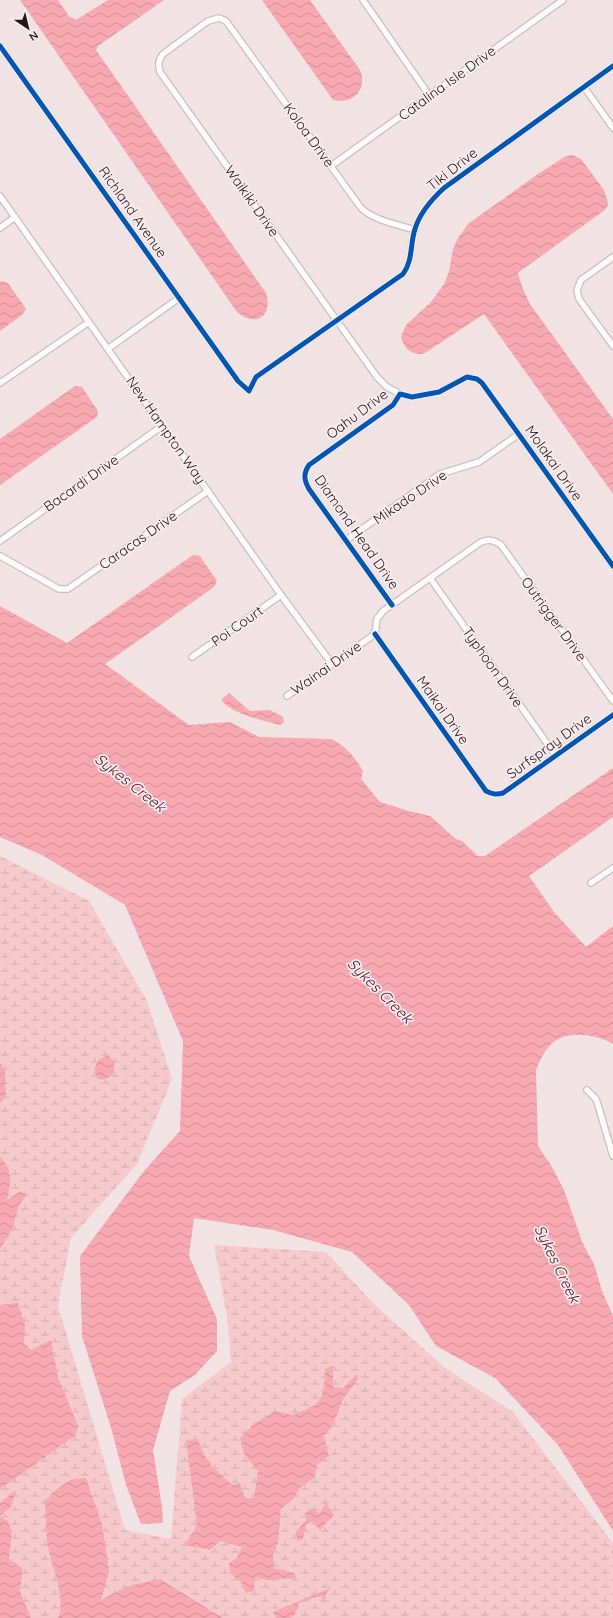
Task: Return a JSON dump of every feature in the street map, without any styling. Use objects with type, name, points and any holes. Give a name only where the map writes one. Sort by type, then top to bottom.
[{"type":"street","points":[[363,0],[429,95]]},
{"type":"street","name":"Catalina Isle Drive","points":[[331,166],[563,0]]},
{"type":"street","name":"Koloa Drive","points":[[220,18],[226,20],[230,25],[361,208],[367,214],[377,219],[415,230]]},
{"type":"street","name":"Waikiki Drive","points":[[220,18],[208,21],[163,54],[158,63],[160,72],[377,378],[387,387],[400,394]]},
{"type":"street","name":"Richland Avenue","points":[[0,46],[238,381],[249,391]]},
{"type":"street","name":"Tiki Drive","points":[[249,391],[256,377],[403,274],[408,267],[415,230],[419,218],[427,206],[444,188],[613,66]]},
{"type":"street","points":[[584,87],[613,128]]},
{"type":"street","name":"New Hampton Way","points":[[0,196],[109,348],[281,595],[332,664]]},
{"type":"street","points":[[0,228],[15,217]]},
{"type":"street","points":[[613,257],[581,280],[577,290],[579,299],[613,346]]},
{"type":"street","points":[[109,348],[179,298]]},
{"type":"street","points":[[0,383],[89,322]]},
{"type":"street","name":"Oahu Drive","points":[[305,472],[309,465],[393,405],[400,394],[412,397],[439,392],[467,377],[473,378]]},
{"type":"street","name":"Molakai Drive","points":[[473,378],[482,383],[613,566]]},
{"type":"street","name":"Bacardi Drive","points":[[0,541],[162,426]]},
{"type":"street","name":"Mikado Drive","points":[[345,541],[440,474],[478,462],[519,434]]},
{"type":"street","name":"Diamond Head Drive","points":[[305,472],[305,481],[309,489],[392,605]]},
{"type":"street","name":"Caracas Drive","points":[[0,556],[59,589],[68,589],[208,491]]},
{"type":"street","name":"Wainai Drive","points":[[286,696],[375,634],[377,619],[383,611],[481,542],[492,540]]},
{"type":"street","name":"Outrigger Drive","points":[[492,540],[501,545],[613,701]]},
{"type":"street","name":"Typhoon Drive","points":[[430,578],[556,756]]},
{"type":"street","name":"Poi Court","points":[[192,658],[281,595]]},
{"type":"street","name":"Maikai Drive","points":[[375,634],[486,791],[497,795]]},
{"type":"street","name":"Surfspray Drive","points":[[497,795],[503,793],[556,756],[613,714]]},
{"type":"street","points":[[591,883],[613,868]]},
{"type":"street","points":[[587,1090],[596,1099],[613,1156]]},
{"type":"green space","points":[[0,856],[89,901],[147,1001],[172,1079],[137,1164],[71,1238],[58,1306],[125,1530],[171,1539],[182,1399],[231,1362],[227,1316],[214,1245],[326,1252],[374,1304],[445,1368],[513,1412],[613,1543],[613,1618],[0,1618]]},
{"type":"water","points":[[20,0],[58,0],[69,16],[76,20],[108,0],[164,0],[98,46],[96,50],[266,293],[268,301],[267,308],[261,317],[251,319],[244,317],[237,312]]},
{"type":"water","points":[[262,0],[310,0],[360,70],[362,83],[357,94],[347,100],[333,100]]},
{"type":"water","points":[[573,155],[581,159],[604,190],[608,205],[605,210],[518,274],[530,304],[613,419],[613,494],[484,314],[425,353],[416,354],[409,351],[404,345],[401,337],[406,325],[431,302],[444,284],[449,272],[453,249],[458,238],[468,224],[538,174],[566,156]]},
{"type":"water","points":[[2,281],[8,283],[26,309],[22,315],[0,331],[0,282]]},
{"type":"water","points":[[75,386],[82,387],[98,411],[97,417],[0,485],[0,439]]},
{"type":"water","name":"Sykes Creek","points":[[193,555],[200,556],[217,581],[214,587],[105,664],[189,725],[230,722],[259,737],[331,739],[345,748],[353,756],[363,771],[361,779],[380,802],[430,816],[456,839],[462,841],[478,856],[485,856],[613,768],[613,817],[529,876],[554,912],[586,947],[613,926],[613,1044],[600,1038],[584,1035],[561,1038],[555,1041],[546,1050],[536,1070],[538,1146],[552,1167],[564,1190],[583,1244],[594,1264],[602,1291],[613,1316],[613,1531],[558,1445],[495,1378],[436,1346],[409,1305],[352,1252],[273,1230],[194,1218],[189,1256],[217,1319],[217,1351],[195,1375],[170,1391],[153,1450],[163,1523],[141,1524],[126,1485],[112,1431],[82,1336],[80,1256],[144,1171],[180,1131],[183,1041],[125,905],[42,855],[0,837],[0,606],[67,643]]},
{"type":"water","points":[[229,693],[250,711],[270,710],[283,717],[284,722],[281,725],[233,710],[222,701],[222,699]]},
{"type":"water","points":[[108,1055],[114,1061],[114,1073],[106,1079],[98,1079],[94,1070],[98,1060]]},
{"type":"water","points":[[0,1063],[5,1070],[6,1097],[0,1103]]},
{"type":"water","points":[[0,1157],[8,1167],[10,1177],[10,1188],[7,1200],[21,1191],[26,1195],[18,1208],[13,1228],[0,1249]]},
{"type":"water","points":[[18,1303],[25,1324],[24,1343],[31,1350],[51,1340],[58,1377],[78,1426],[76,1435],[0,1489],[0,1305]]},
{"type":"water","points":[[333,1366],[333,1387],[343,1388],[357,1374],[358,1379],[343,1399],[333,1425],[324,1436],[329,1456],[317,1465],[315,1477],[301,1487],[293,1499],[281,1509],[278,1543],[273,1554],[274,1568],[294,1573],[297,1578],[268,1580],[255,1578],[254,1591],[246,1593],[240,1581],[230,1573],[229,1563],[237,1558],[242,1547],[220,1541],[210,1550],[185,1545],[197,1525],[186,1440],[198,1441],[206,1458],[213,1467],[232,1485],[240,1483],[245,1498],[254,1498],[258,1471],[244,1454],[240,1438],[255,1423],[276,1411],[293,1415],[316,1404],[322,1395],[325,1369]]},
{"type":"water","points":[[86,1478],[102,1524],[109,1571],[101,1600],[128,1586],[160,1579],[223,1618],[58,1618],[60,1610],[59,1591],[47,1542],[45,1502],[52,1493],[70,1480]]},
{"type":"water","points":[[16,1490],[11,1507],[0,1516],[0,1503]]},
{"type":"water","points":[[326,1503],[334,1515],[320,1530],[312,1522],[306,1524],[303,1539],[297,1541],[296,1532],[306,1520],[306,1512],[313,1508],[319,1514]]},
{"type":"water","points":[[0,1517],[8,1521],[12,1532],[9,1559],[23,1569],[20,1591],[31,1618],[0,1618]]},
{"type":"water","points":[[330,1588],[322,1602],[322,1595],[299,1603],[295,1615],[290,1618],[276,1618],[273,1612]]},
{"type":"cycle path","points":[[0,46],[238,381],[249,391],[256,377],[403,274],[410,258],[413,235],[417,223],[423,211],[444,188],[613,66]]},
{"type":"cycle path","points":[[392,605],[309,489],[305,480],[305,474],[309,465],[393,405],[400,394],[412,397],[439,392],[467,377],[477,379],[482,383],[613,566]]},
{"type":"cycle path","points":[[375,634],[486,791],[490,793],[503,793],[613,715]]}]
